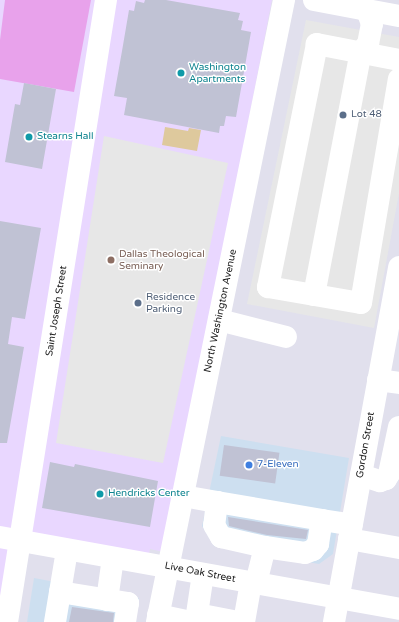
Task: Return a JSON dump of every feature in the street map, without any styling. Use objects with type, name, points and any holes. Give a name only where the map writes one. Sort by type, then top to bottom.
[{"type":"street","name":"Saint Joseph Street","points":[[5,613],[10,539],[106,0]]},
{"type":"street","name":"North Washington Avenue","points":[[158,618],[167,567],[284,0]]},
{"type":"street","points":[[314,0],[355,6],[399,16]]},
{"type":"street","points":[[314,295],[361,52],[357,43],[360,22],[355,6]]},
{"type":"street","points":[[399,60],[317,44],[268,287],[361,303],[399,78]]},
{"type":"street","name":"Gordon Street","points":[[334,622],[378,380],[393,329],[399,267]]},
{"type":"street","points":[[219,320],[286,338]]},
{"type":"street","points":[[378,380],[399,383]]},
{"type":"street","points":[[361,475],[380,481],[386,479],[389,474],[399,426]]},
{"type":"street","points":[[182,496],[322,520],[351,532],[399,548]]},
{"type":"street","points":[[217,502],[214,525],[221,537],[264,547],[305,553],[313,550],[318,544],[322,520]]},
{"type":"street","name":"Live Oak Street","points":[[10,539],[399,609]]},
{"type":"street","points":[[244,622],[253,583],[264,547]]},
{"type":"street","points":[[55,622],[67,550]]},
{"type":"street","points":[[107,600],[114,558]]},
{"type":"street","points":[[194,619],[203,574]]},
{"type":"street","points":[[60,592],[128,603],[125,622]]},
{"type":"street","points":[[158,618],[238,622]]},
{"type":"shaded area","name":"Dallas Theological Seminary","points":[[0,0],[272,0],[164,552],[150,549],[147,563],[20,541],[0,622]]},
{"type":"shaded area","points":[[5,0],[91,0],[74,92],[0,79],[0,40]]},
{"type":"shaded area","name":"Lot 48","points":[[306,20],[399,37],[399,193],[374,328],[247,304]]},
{"type":"shaded area","points":[[165,127],[188,131],[189,128],[201,130],[197,151],[162,145]]},
{"type":"shaded area","name":"Residence Parking","points":[[104,136],[228,163],[163,463],[56,443]]},
{"type":"shaded area","points":[[221,436],[349,458],[333,554],[319,564],[214,546],[202,526]]},
{"type":"shaded area","points":[[34,578],[139,598],[135,622],[27,622]]},
{"type":"building","name":"Washington Apartments","points":[[145,0],[166,0],[240,13],[238,20],[243,21],[241,30],[251,32],[236,117],[226,116],[224,126],[220,126],[219,133],[124,115],[127,98],[114,96],[129,10],[134,11],[136,1],[144,3]]},
{"type":"building","name":"Stearns Hall","points":[[24,83],[56,89],[42,169],[5,162],[15,104],[20,105]]},
{"type":"building","points":[[0,221],[41,228],[25,319],[12,317],[8,344],[24,347],[7,443],[0,443]]},
{"type":"building","name":"7-Eleven","points":[[224,445],[279,453],[275,483],[220,476]]},
{"type":"building","name":"Hendricks Center","points":[[50,462],[74,467],[75,464],[158,481],[150,527],[42,508]]},
{"type":"building","points":[[228,517],[308,530],[306,539],[267,535],[229,526]]},
{"type":"building","points":[[72,607],[114,613],[113,622],[69,622]]},
{"type":"place","name":"Washington Apartments","points":[[181,73]]},
{"type":"place","name":"Lot 48","points":[[343,115]]},
{"type":"place","name":"Stearns Hall","points":[[29,137]]},
{"type":"place","name":"Dallas Theological Seminary","points":[[111,260]]},
{"type":"place","name":"Residence Parking","points":[[138,303]]},
{"type":"place","name":"7-Eleven","points":[[249,465]]},
{"type":"place","name":"Hendricks Center","points":[[100,494]]}]
